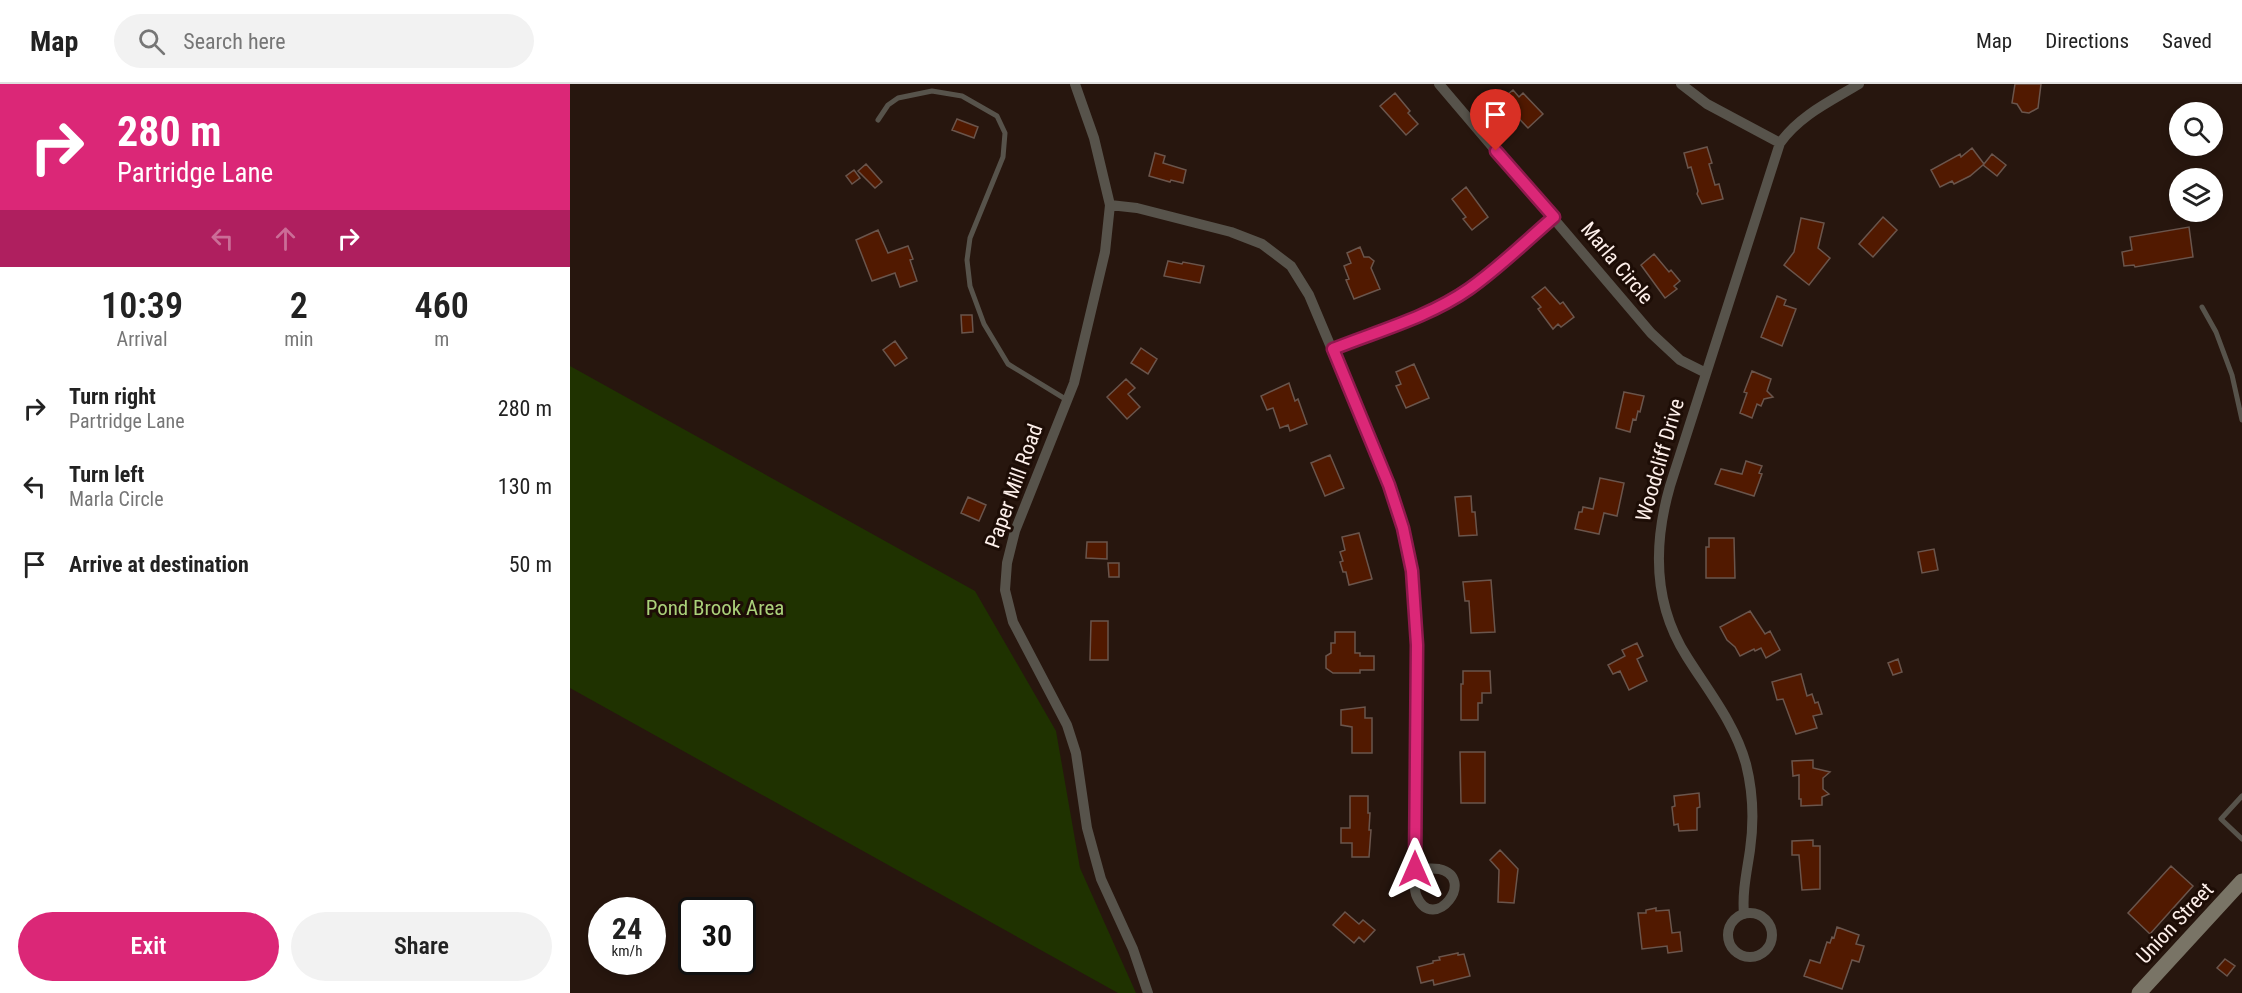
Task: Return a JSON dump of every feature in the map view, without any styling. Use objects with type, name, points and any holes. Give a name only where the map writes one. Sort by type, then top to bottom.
[{"type":"main road","name":"Union Street","points":[[2139,993],[2242,881]]},
{"type":"street","name":"Paper Mill Road","points":[[1075,84],[1094,138],[1110,205],[1105,252],[1074,382],[1015,531],[1007,563],[1005,590],[1012,622],[1067,725],[1076,753],[1087,828],[1101,879],[1133,949],[1148,993]]},
{"type":"street","name":"Marla Circle","points":[[1439,84],[1662,345],[1680,360],[1706,373]]},
{"type":"street","points":[[1681,84],[1707,104],[1780,143]]},
{"type":"street","name":"Woodcliff Drive","points":[[1744,914],[1743,894],[1753,822],[1752,796],[1746,764],[1726,717],[1685,655],[1671,627],[1661,595],[1658,565],[1660,527],[1665,503],[1780,143],[1802,119],[1859,84]]},
{"type":"street","points":[[1110,205],[1137,208],[1251,239],[1272,250],[1291,266],[1304,284],[1389,485],[1403,528],[1412,571],[1417,645],[1415,869],[1416,893],[1421,903],[1428,907],[1444,906],[1455,889],[1448,874],[1439,869],[1415,869]]},
{"type":"street","points":[[1333,349],[1455,298],[1484,278],[1554,217]]},
{"type":"street","points":[[1744,914],[1759,915],[1765,919],[1772,932],[1769,947],[1757,956],[1742,956],[1736,952],[1729,940],[1730,927],[1738,917],[1744,914]]},
{"type":"lane","points":[[878,120],[888,105],[898,98],[932,91],[962,96],[997,116],[1005,133],[1003,157],[970,238],[967,260],[970,286],[984,324],[1008,364],[1067,400]]},
{"type":"lane","points":[[2202,307],[2216,332],[2232,375],[2242,420]]},
{"type":"lane","points":[[2242,796],[2221,819],[2242,839]]},
{"type":"green space","name":"Pond Brook Area","points":[[570,366],[975,591],[1056,731],[1080,868],[1136,993],[1118,993],[570,688]]},
{"type":"building","points":[[2015,84],[2041,84],[2038,108],[2029,113],[2022,112],[2017,104],[2012,103]]},
{"type":"building","points":[[1513,90],[1519,97],[1523,93],[1543,114],[1528,128],[1501,100]]},
{"type":"building","points":[[1395,93],[1418,124],[1406,135],[1380,106]]},
{"type":"building","points":[[957,119],[978,127],[974,138],[952,130]]},
{"type":"building","points":[[1707,147],[1715,185],[1719,184],[1723,199],[1702,204],[1697,194],[1691,167],[1688,168],[1684,153]]},
{"type":"building","points":[[1972,148],[1984,164],[1992,154],[2006,165],[1997,176],[1983,165],[1970,176],[1954,184],[1952,181],[1940,187],[1931,170],[1960,154],[1961,157]]},
{"type":"building","points":[[1155,153],[1165,156],[1163,163],[1186,170],[1183,183],[1149,176]]},
{"type":"building","points":[[866,164],[882,182],[875,188],[858,171]]},
{"type":"building","points":[[854,170],[860,178],[852,184],[846,176]]},
{"type":"building","points":[[1466,187],[1488,217],[1472,230],[1463,219],[1466,217],[1452,199]]},
{"type":"building","points":[[1883,217],[1897,230],[1873,257],[1859,244]]},
{"type":"building","points":[[1801,218],[1824,223],[1818,248],[1830,258],[1809,285],[1784,265],[1794,252]]},
{"type":"building","points":[[2189,227],[2193,257],[2135,267],[2134,265],[2124,266],[2122,252],[2132,250],[2130,237]]},
{"type":"building","points":[[878,230],[888,253],[908,246],[917,281],[900,287],[895,273],[872,281],[856,240]]},
{"type":"building","points":[[1360,247],[1364,257],[1369,257],[1374,261],[1371,268],[1380,289],[1354,299],[1346,280],[1349,279],[1344,266],[1351,263],[1347,253]]},
{"type":"building","points":[[1654,254],[1680,281],[1674,286],[1677,289],[1665,298],[1641,265]]},
{"type":"building","points":[[1168,261],[1204,266],[1200,283],[1164,276]]},
{"type":"building","points":[[1545,287],[1560,304],[1563,302],[1574,317],[1561,327],[1558,324],[1553,329],[1538,309],[1541,307],[1532,297]]},
{"type":"building","points":[[1777,296],[1786,300],[1784,305],[1796,309],[1782,346],[1761,337]]},
{"type":"building","points":[[961,315],[972,315],[973,332],[962,333]]},
{"type":"building","points":[[895,341],[907,358],[895,366],[883,350]]},
{"type":"building","points":[[1141,348],[1157,359],[1148,374],[1131,363]]},
{"type":"building","points":[[1414,364],[1429,398],[1406,408],[1396,386],[1401,384],[1396,372]]},
{"type":"building","points":[[1752,371],[1771,379],[1767,391],[1773,397],[1764,399],[1761,406],[1757,404],[1752,418],[1740,413],[1747,393],[1744,392]]},
{"type":"building","points":[[1126,379],[1135,388],[1128,394],[1140,407],[1127,419],[1107,397]]},
{"type":"building","points":[[1289,383],[1295,401],[1298,399],[1307,424],[1290,431],[1288,425],[1280,428],[1273,408],[1267,410],[1261,396]]},
{"type":"building","points":[[1624,392],[1644,396],[1640,412],[1638,411],[1636,420],[1633,419],[1630,432],[1616,428]]},
{"type":"building","points":[[1330,455],[1344,488],[1325,496],[1311,463]]},
{"type":"building","points":[[1746,461],[1762,466],[1759,473],[1762,474],[1754,496],[1715,484],[1721,469],[1742,474]]},
{"type":"building","points":[[1600,478],[1624,483],[1617,516],[1604,513],[1599,534],[1575,529],[1579,512],[1582,512],[1583,507],[1593,509]]},
{"type":"building","points":[[1471,496],[1477,535],[1459,536],[1455,497]]},
{"type":"building","points":[[968,497],[986,505],[979,521],[961,513]]},
{"type":"building","points":[[1359,533],[1372,579],[1349,585],[1346,572],[1343,572],[1340,562],[1343,561],[1340,552],[1345,550],[1342,537]]},
{"type":"building","points":[[1709,538],[1734,538],[1735,578],[1706,578],[1706,547],[1709,547]]},
{"type":"building","points":[[1087,542],[1107,542],[1107,559],[1086,558]]},
{"type":"building","points":[[1934,549],[1938,570],[1922,573],[1918,552]]},
{"type":"building","points":[[1108,563],[1119,563],[1119,577],[1109,577]]},
{"type":"building","points":[[1491,580],[1495,632],[1471,633],[1469,601],[1465,601],[1463,582]]},
{"type":"building","points":[[1750,611],[1765,634],[1770,631],[1780,650],[1766,658],[1761,648],[1740,656],[1720,627]]},
{"type":"building","points":[[1091,621],[1108,621],[1108,660],[1090,660]]},
{"type":"building","points":[[1335,632],[1355,632],[1355,653],[1360,653],[1360,656],[1374,656],[1374,670],[1360,670],[1360,673],[1333,673],[1326,668],[1326,656],[1331,653],[1331,643],[1335,643]]},
{"type":"building","points":[[1637,643],[1643,656],[1637,659],[1647,681],[1629,690],[1620,671],[1613,674],[1608,665],[1625,656],[1622,650]]},
{"type":"building","points":[[1898,659],[1902,672],[1893,675],[1888,663]]},
{"type":"building","points":[[1463,671],[1490,671],[1491,693],[1482,693],[1482,703],[1478,703],[1478,720],[1461,720]]},
{"type":"building","points":[[1801,674],[1807,696],[1812,694],[1822,714],[1813,716],[1817,728],[1796,734],[1783,699],[1777,700],[1772,682]]},
{"type":"building","points":[[1365,707],[1365,718],[1372,718],[1372,753],[1352,753],[1352,727],[1341,725],[1341,710]]},
{"type":"building","points":[[1460,752],[1485,752],[1485,803],[1461,803]]},
{"type":"building","points":[[1813,760],[1813,768],[1830,772],[1823,778],[1823,789],[1829,794],[1822,797],[1822,805],[1801,806],[1799,775],[1793,776],[1792,761]]},
{"type":"building","points":[[1699,793],[1697,830],[1679,831],[1678,824],[1674,825],[1672,807],[1675,806],[1674,796]]},
{"type":"building","points":[[1350,796],[1368,796],[1369,830],[1371,830],[1369,857],[1352,857],[1352,843],[1341,843],[1341,828],[1350,828]]},
{"type":"building","points":[[1813,840],[1813,846],[1820,846],[1820,889],[1802,890],[1799,855],[1792,855],[1792,841]]},
{"type":"building","points":[[1500,850],[1518,869],[1514,903],[1498,902],[1499,870],[1490,860]]},
{"type":"building","points":[[2171,866],[2193,886],[2150,934],[2128,913]]},
{"type":"building","points":[[1656,908],[1656,911],[1669,910],[1672,933],[1680,932],[1682,951],[1668,953],[1667,946],[1642,949],[1638,913],[1646,913],[1646,910]]},
{"type":"building","points":[[1345,912],[1359,924],[1363,920],[1375,930],[1364,942],[1359,937],[1354,943],[1333,925]]},
{"type":"building","points":[[1837,927],[1859,935],[1856,944],[1864,946],[1859,962],[1852,960],[1842,989],[1804,976],[1810,960],[1820,963],[1827,942],[1830,943],[1832,937],[1834,938]]},
{"type":"building","points":[[1458,953],[1458,955],[1464,954],[1470,976],[1434,985],[1433,980],[1421,983],[1417,967],[1440,960],[1439,957]]},
{"type":"building","points":[[2225,959],[2235,966],[2227,976],[2217,968]]},
{"type":"route","points":[[1415,869],[1417,645],[1412,571],[1403,528],[1389,485],[1333,349],[1441,306],[1455,298],[1484,278],[1554,217],[1496,151]]}]
